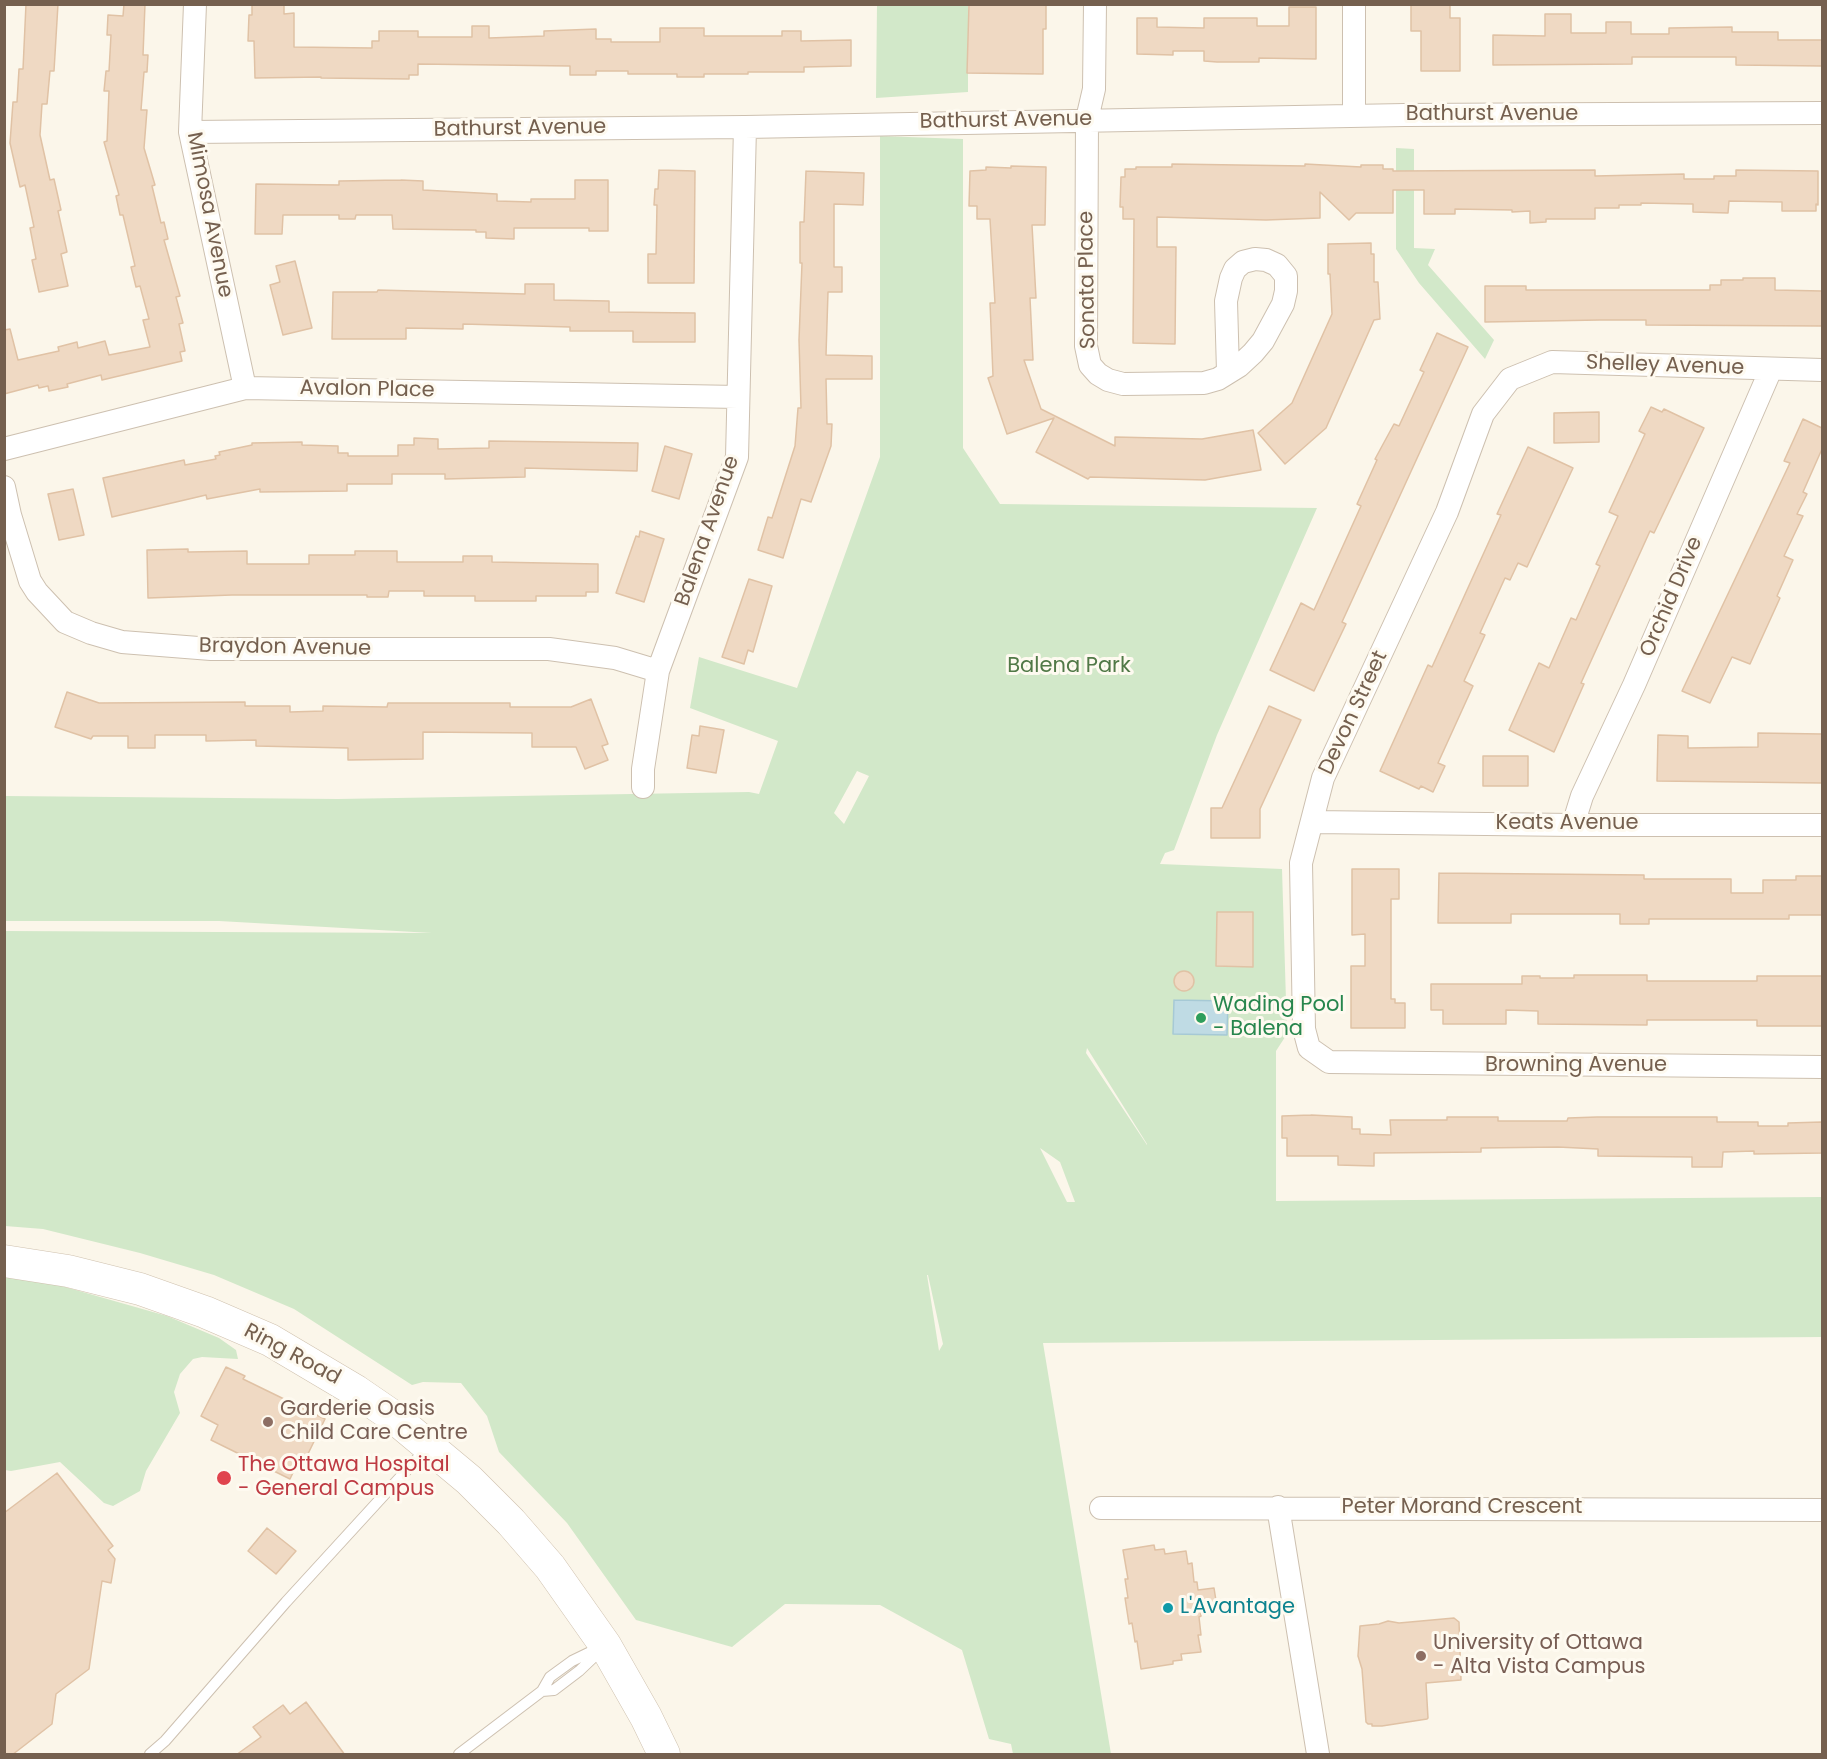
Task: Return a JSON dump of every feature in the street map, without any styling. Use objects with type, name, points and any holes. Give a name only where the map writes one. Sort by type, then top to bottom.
[{"type":"street","name":"Mimosa Avenue","points":[[195,4],[190,132],[245,388]]},
{"type":"street","points":[[1087,119],[1094,89],[1095,4]]},
{"type":"street","points":[[1354,4],[1354,116]]},
{"type":"street","name":"Bathurst Avenue","points":[[190,132],[745,127],[1087,119],[1822,113]]},
{"type":"street","name":"Sonata Place","points":[[1087,119],[1086,346],[1090,365],[1108,380],[1123,384],[1204,382],[1218,379],[1228,372]]},
{"type":"street","name":"Balena Avenue","points":[[643,787],[643,768],[658,671],[737,457],[745,127]]},
{"type":"street","name":"Shelley Avenue","points":[[1510,379],[1552,362],[1822,370]]},
{"type":"street","name":"Orchid Drive","points":[[1573,825],[1582,796],[1634,685],[1771,369]]},
{"type":"street","name":"Devon Street","points":[[1329,1062],[1309,1048],[1304,1029],[1301,863],[1323,778],[1447,512],[1483,414],[1510,379]]},
{"type":"street","name":"Avalon Place","points":[[4,449],[245,388],[738,397]]},
{"type":"street","name":"Braydon Avenue","points":[[4,487],[30,581],[37,592],[65,622],[122,642],[211,649],[549,649],[615,658],[658,671]]},
{"type":"street","name":"Keats Avenue","points":[[1312,822],[1822,825]]},
{"type":"street","name":"Browning Avenue","points":[[1329,1062],[1822,1067]]},
{"type":"street","name":"Ring Road","points":[[4,1261],[68,1271],[140,1289],[216,1316],[270,1340],[313,1364],[391,1415],[469,1480],[511,1522],[550,1567],[606,1645],[646,1717],[664,1755]]},
{"type":"street","points":[[1278,1507],[1318,1755]]},
{"type":"street","name":"Peter Morand Crescent","points":[[1101,1508],[1822,1510]]},
{"type":"lane","points":[[150,1755],[165,1741],[290,1597],[429,1446]]},
{"type":"lane","points":[[459,1755],[542,1691],[550,1677],[572,1661],[606,1645]]},
{"type":"green space","points":[[877,5],[968,5],[968,92],[876,98]]},
{"type":"green space","name":"Balena Park","points":[[880,136],[963,139],[963,448],[1000,504],[1317,508],[1217,735],[1174,850],[1165,853],[1160,864],[1282,869],[1287,1034],[1276,1051],[1276,1201],[1822,1197],[1822,1337],[1043,1343],[1111,1754],[1013,1754],[1011,1744],[989,1739],[962,1650],[880,1605],[785,1604],[732,1647],[636,1620],[567,1523],[499,1452],[487,1416],[461,1383],[423,1382],[412,1385],[294,1309],[214,1275],[140,1253],[43,1229],[5,1226],[5,931],[432,933],[219,921],[5,921],[5,796],[338,799],[749,792],[759,794],[778,741],[690,708],[699,657],[797,688],[880,457]],"holes":[[[857,771],[869,776],[844,824],[834,813]],[[1087,1048],[1147,1145],[1086,1053]],[[1040,1148],[1060,1162],[1075,1202],[1067,1202]],[[927,1275],[943,1344],[939,1351]]]},
{"type":"green space","points":[[1396,148],[1414,149],[1414,248],[1435,249],[1428,265],[1494,340],[1485,359],[1419,283],[1396,249]]},
{"type":"green space","points":[[5,1276],[44,1281],[167,1316],[219,1338],[236,1350],[238,1359],[202,1357],[193,1359],[180,1374],[174,1392],[180,1413],[146,1471],[140,1491],[113,1506],[104,1503],[60,1462],[11,1471],[5,1470]]},
{"type":"water","name":"Wading Pool - Balena","points":[[1174,1000],[1228,1001],[1227,1035],[1173,1034]]},
{"type":"building","points":[[26,4],[58,4],[54,71],[50,71],[47,104],[42,104],[40,135],[50,180],[54,179],[61,210],[58,211],[67,252],[61,254],[68,286],[39,292],[32,260],[36,259],[30,228],[34,227],[25,185],[20,187],[10,143],[13,102],[17,102],[19,69],[23,69]]},
{"type":"building","points":[[124,4],[145,4],[143,55],[148,55],[147,72],[144,72],[141,110],[147,110],[144,148],[155,185],[152,186],[161,223],[164,222],[168,239],[164,240],[180,296],[176,297],[183,323],[179,324],[185,351],[180,352],[182,361],[102,380],[101,375],[49,391],[48,386],[39,388],[38,385],[4,394],[4,330],[10,329],[18,360],[59,351],[58,347],[77,342],[78,348],[105,341],[109,355],[150,347],[143,320],[149,319],[140,286],[136,287],[131,267],[135,266],[123,215],[120,215],[116,196],[119,195],[104,142],[107,141],[109,91],[104,91],[106,71],[109,71],[111,35],[107,35],[108,15],[123,16]]},
{"type":"building","points":[[252,4],[284,4],[284,14],[294,13],[294,47],[372,48],[372,41],[379,41],[379,31],[418,31],[418,37],[472,37],[472,26],[489,26],[489,38],[544,36],[544,31],[596,29],[596,39],[611,39],[611,42],[660,42],[660,28],[704,28],[704,36],[782,36],[782,31],[801,31],[801,41],[851,40],[851,66],[804,67],[804,72],[748,72],[748,74],[704,74],[704,77],[677,77],[677,74],[628,74],[628,71],[596,71],[596,75],[570,75],[570,66],[418,64],[418,75],[409,75],[409,79],[255,78],[254,41],[248,41],[249,15],[252,15]]},
{"type":"building","points":[[969,4],[1046,4],[1046,29],[1043,29],[1043,74],[967,73]]},
{"type":"building","points":[[1411,4],[1450,4],[1450,18],[1460,18],[1460,71],[1421,71],[1421,31],[1411,31]]},
{"type":"building","points":[[1289,7],[1316,7],[1316,59],[1259,58],[1259,62],[1217,62],[1204,61],[1204,51],[1173,51],[1173,55],[1137,54],[1137,18],[1157,18],[1157,27],[1204,28],[1204,18],[1257,18],[1257,26],[1289,26]]},
{"type":"building","points":[[1545,14],[1571,14],[1571,33],[1606,33],[1606,22],[1631,22],[1631,34],[1669,34],[1669,28],[1732,27],[1732,32],[1778,32],[1778,40],[1822,40],[1822,66],[1736,65],[1736,57],[1632,57],[1632,64],[1493,65],[1493,35],[1545,36]]},
{"type":"building","points":[[1172,164],[1305,166],[1305,164],[1361,167],[1361,165],[1383,165],[1383,169],[1393,169],[1393,171],[1595,170],[1595,176],[1684,174],[1684,179],[1736,176],[1736,170],[1818,171],[1818,205],[1816,204],[1816,211],[1782,211],[1782,202],[1729,201],[1728,213],[1693,212],[1693,204],[1641,203],[1641,205],[1619,205],[1619,208],[1595,208],[1595,219],[1546,219],[1546,222],[1530,223],[1530,211],[1455,209],[1455,214],[1424,214],[1424,190],[1393,190],[1393,213],[1356,213],[1349,220],[1320,192],[1320,218],[1266,220],[1157,217],[1157,247],[1176,247],[1175,344],[1133,343],[1134,219],[1123,219],[1123,207],[1120,207],[1121,177],[1125,177],[1125,169],[1172,167]]},
{"type":"building","points":[[1011,166],[1046,167],[1045,225],[1032,225],[1036,298],[1030,298],[1033,360],[1024,360],[1041,409],[1115,446],[1115,437],[1202,439],[1253,430],[1261,470],[1205,480],[1090,477],[1088,479],[1036,452],[1054,418],[1007,434],[988,378],[993,376],[990,303],[995,303],[990,219],[977,219],[977,206],[969,206],[970,171],[986,170],[986,167],[1011,168]]},
{"type":"building","points":[[659,170],[695,171],[694,283],[648,283],[648,254],[656,254],[657,205],[654,205]]},
{"type":"building","points":[[806,171],[864,173],[863,205],[834,204],[834,267],[842,267],[842,292],[828,292],[826,355],[872,356],[872,379],[826,379],[827,424],[832,424],[831,446],[811,502],[801,499],[783,558],[758,550],[768,517],[772,518],[795,446],[798,408],[801,408],[800,222],[804,222]]},
{"type":"building","points":[[575,180],[608,180],[608,231],[589,231],[589,228],[514,228],[514,239],[486,238],[486,232],[476,232],[476,230],[393,229],[392,215],[356,215],[355,219],[339,219],[339,215],[283,215],[282,234],[255,234],[256,184],[339,185],[339,181],[423,181],[423,190],[497,194],[497,201],[531,202],[531,199],[575,199]]},
{"type":"building","points":[[1371,243],[1371,254],[1374,254],[1374,282],[1378,282],[1380,319],[1374,320],[1326,428],[1285,464],[1258,433],[1292,403],[1332,314],[1328,244]]},
{"type":"building","points":[[295,261],[312,328],[283,335],[270,285],[280,282],[276,266]]},
{"type":"building","points":[[1743,278],[1775,278],[1775,290],[1822,291],[1822,326],[1646,325],[1646,320],[1485,322],[1485,286],[1526,286],[1526,290],[1710,290],[1710,285],[1721,285],[1721,280],[1743,280]]},
{"type":"building","points":[[525,284],[554,284],[554,300],[609,301],[609,312],[695,313],[695,342],[633,342],[633,331],[570,331],[570,327],[463,324],[463,329],[406,328],[406,339],[332,339],[333,292],[377,292],[378,290],[525,294]]},
{"type":"building","points":[[1437,333],[1468,347],[1342,622],[1346,624],[1314,691],[1270,670],[1301,603],[1314,610],[1361,506],[1357,504],[1377,460],[1375,459],[1394,424],[1399,426],[1424,372],[1420,370]]},
{"type":"building","points":[[1651,407],[1662,412],[1664,409],[1704,428],[1654,533],[1650,531],[1581,683],[1584,684],[1554,752],[1509,730],[1539,663],[1549,668],[1571,618],[1576,620],[1600,566],[1596,564],[1618,516],[1609,512],[1645,434],[1639,431]]},
{"type":"building","points":[[1599,412],[1599,442],[1554,443],[1554,413]]},
{"type":"building","points":[[1803,419],[1822,428],[1822,449],[1803,492],[1807,494],[1797,514],[1803,516],[1784,556],[1793,560],[1777,596],[1780,598],[1750,664],[1732,657],[1710,703],[1682,691],[1790,463],[1784,461]]},
{"type":"building","points":[[414,438],[438,439],[438,449],[489,448],[489,441],[638,443],[637,471],[525,468],[525,477],[445,479],[445,474],[392,474],[392,484],[347,484],[347,491],[260,492],[260,489],[207,499],[206,495],[112,517],[103,478],[184,460],[185,465],[216,459],[215,456],[220,455],[219,452],[252,445],[252,443],[302,442],[302,445],[338,446],[338,453],[348,453],[348,456],[398,456],[398,445],[414,445]]},
{"type":"building","points":[[665,446],[692,454],[679,499],[652,491]]},
{"type":"building","points":[[1528,447],[1573,468],[1527,567],[1518,563],[1510,580],[1505,578],[1480,633],[1485,635],[1464,681],[1473,686],[1438,763],[1445,766],[1433,792],[1421,786],[1419,789],[1380,771],[1428,665],[1432,667],[1501,515],[1497,514]]},
{"type":"building","points":[[73,489],[84,535],[59,540],[48,494]]},
{"type":"building","points":[[640,531],[664,539],[644,602],[616,593],[636,536],[639,537]]},
{"type":"building","points":[[188,549],[188,552],[247,551],[247,564],[309,564],[309,555],[355,555],[355,551],[397,551],[397,562],[463,562],[463,556],[492,556],[492,562],[598,564],[598,592],[586,592],[586,596],[536,596],[536,601],[475,601],[475,596],[424,596],[424,591],[389,591],[388,597],[232,595],[148,598],[147,550]]},
{"type":"building","points":[[749,579],[772,586],[753,652],[748,650],[744,664],[722,657]]},
{"type":"building","points":[[67,692],[99,703],[245,702],[245,706],[290,706],[290,712],[323,711],[323,706],[387,707],[388,703],[510,703],[510,707],[571,707],[591,699],[608,744],[602,746],[608,760],[585,769],[576,747],[532,747],[532,733],[423,732],[423,759],[348,760],[348,748],[256,746],[256,740],[206,741],[206,735],[155,735],[155,748],[128,748],[128,736],[93,736],[91,739],[55,727]]},
{"type":"building","points":[[1269,706],[1301,720],[1260,809],[1260,838],[1211,838],[1211,808],[1222,808]]},
{"type":"building","points":[[700,726],[724,730],[716,773],[687,768],[692,735],[699,736]]},
{"type":"building","points":[[1758,733],[1822,734],[1822,783],[1657,781],[1658,735],[1688,736],[1688,748],[1758,747]]},
{"type":"building","points":[[1483,756],[1528,756],[1528,786],[1483,786]]},
{"type":"building","points":[[1352,869],[1399,869],[1399,899],[1391,899],[1391,999],[1395,999],[1395,1003],[1405,1003],[1405,1028],[1351,1028],[1351,966],[1365,966],[1365,934],[1352,935]]},
{"type":"building","points":[[1439,873],[1644,875],[1644,879],[1731,879],[1731,893],[1763,893],[1763,880],[1796,880],[1796,876],[1822,876],[1822,915],[1789,915],[1789,919],[1649,919],[1649,924],[1620,924],[1620,914],[1511,914],[1511,923],[1438,923]]},
{"type":"building","points":[[1217,912],[1253,912],[1253,967],[1216,966]]},
{"type":"building","points":[[1184,971],[1191,974],[1194,981],[1191,988],[1184,991],[1177,988],[1174,981],[1177,974]]},
{"type":"building","points":[[1574,975],[1647,975],[1647,981],[1757,981],[1757,976],[1822,976],[1822,1026],[1757,1026],[1757,1020],[1647,1020],[1647,1025],[1538,1024],[1538,1011],[1506,1010],[1506,1024],[1443,1024],[1443,1010],[1431,1010],[1431,984],[1522,984],[1522,976],[1574,978]]},
{"type":"building","points":[[1282,1116],[1352,1117],[1352,1129],[1360,1129],[1360,1134],[1391,1135],[1390,1120],[1447,1120],[1447,1117],[1498,1117],[1498,1121],[1567,1121],[1568,1118],[1597,1117],[1717,1117],[1717,1122],[1758,1122],[1758,1126],[1788,1126],[1788,1123],[1822,1122],[1822,1153],[1723,1152],[1722,1167],[1692,1167],[1692,1157],[1598,1156],[1598,1149],[1558,1147],[1481,1148],[1481,1152],[1374,1153],[1374,1166],[1338,1165],[1338,1156],[1287,1156],[1287,1138],[1282,1138]]},
{"type":"building","name":"Garderie Oasis Child Care Centre","points":[[226,1367],[245,1376],[243,1379],[325,1419],[304,1462],[299,1460],[290,1479],[211,1440],[218,1425],[201,1416]]},
{"type":"building","points":[[57,1473],[113,1546],[108,1550],[115,1559],[111,1583],[102,1581],[89,1669],[56,1694],[52,1724],[12,1755],[4,1755],[4,1513]]},
{"type":"building","points":[[267,1528],[296,1551],[276,1574],[248,1551]]},
{"type":"building","name":"L'Avantage","points":[[1154,1545],[1155,1550],[1164,1549],[1165,1554],[1186,1551],[1188,1564],[1192,1563],[1194,1582],[1197,1582],[1198,1590],[1214,1588],[1217,1607],[1200,1609],[1201,1635],[1198,1635],[1201,1652],[1181,1654],[1182,1660],[1173,1661],[1173,1664],[1141,1669],[1137,1641],[1135,1642],[1132,1623],[1129,1624],[1125,1598],[1128,1598],[1125,1579],[1128,1579],[1123,1550]]},
{"type":"building","points":[[1454,1618],[1459,1622],[1461,1680],[1426,1683],[1427,1719],[1382,1726],[1368,1724],[1362,1669],[1358,1656],[1360,1626],[1388,1621],[1399,1623]]},
{"type":"building","points":[[306,1702],[345,1755],[236,1755],[261,1737],[253,1727],[283,1705],[290,1714]]},
{"type":"place","name":"Wading Pool - Balena","points":[[1201,1018]]},
{"type":"place","name":"Garderie Oasis Child Care Centre","points":[[268,1422]]},
{"type":"place","name":"The Ottawa Hospital - General Campus","points":[[224,1478]]},
{"type":"place","name":"L'Avantage","points":[[1168,1608]]},
{"type":"place","name":"University of Ottawa - Alta Vista Campus","points":[[1421,1656]]}]
